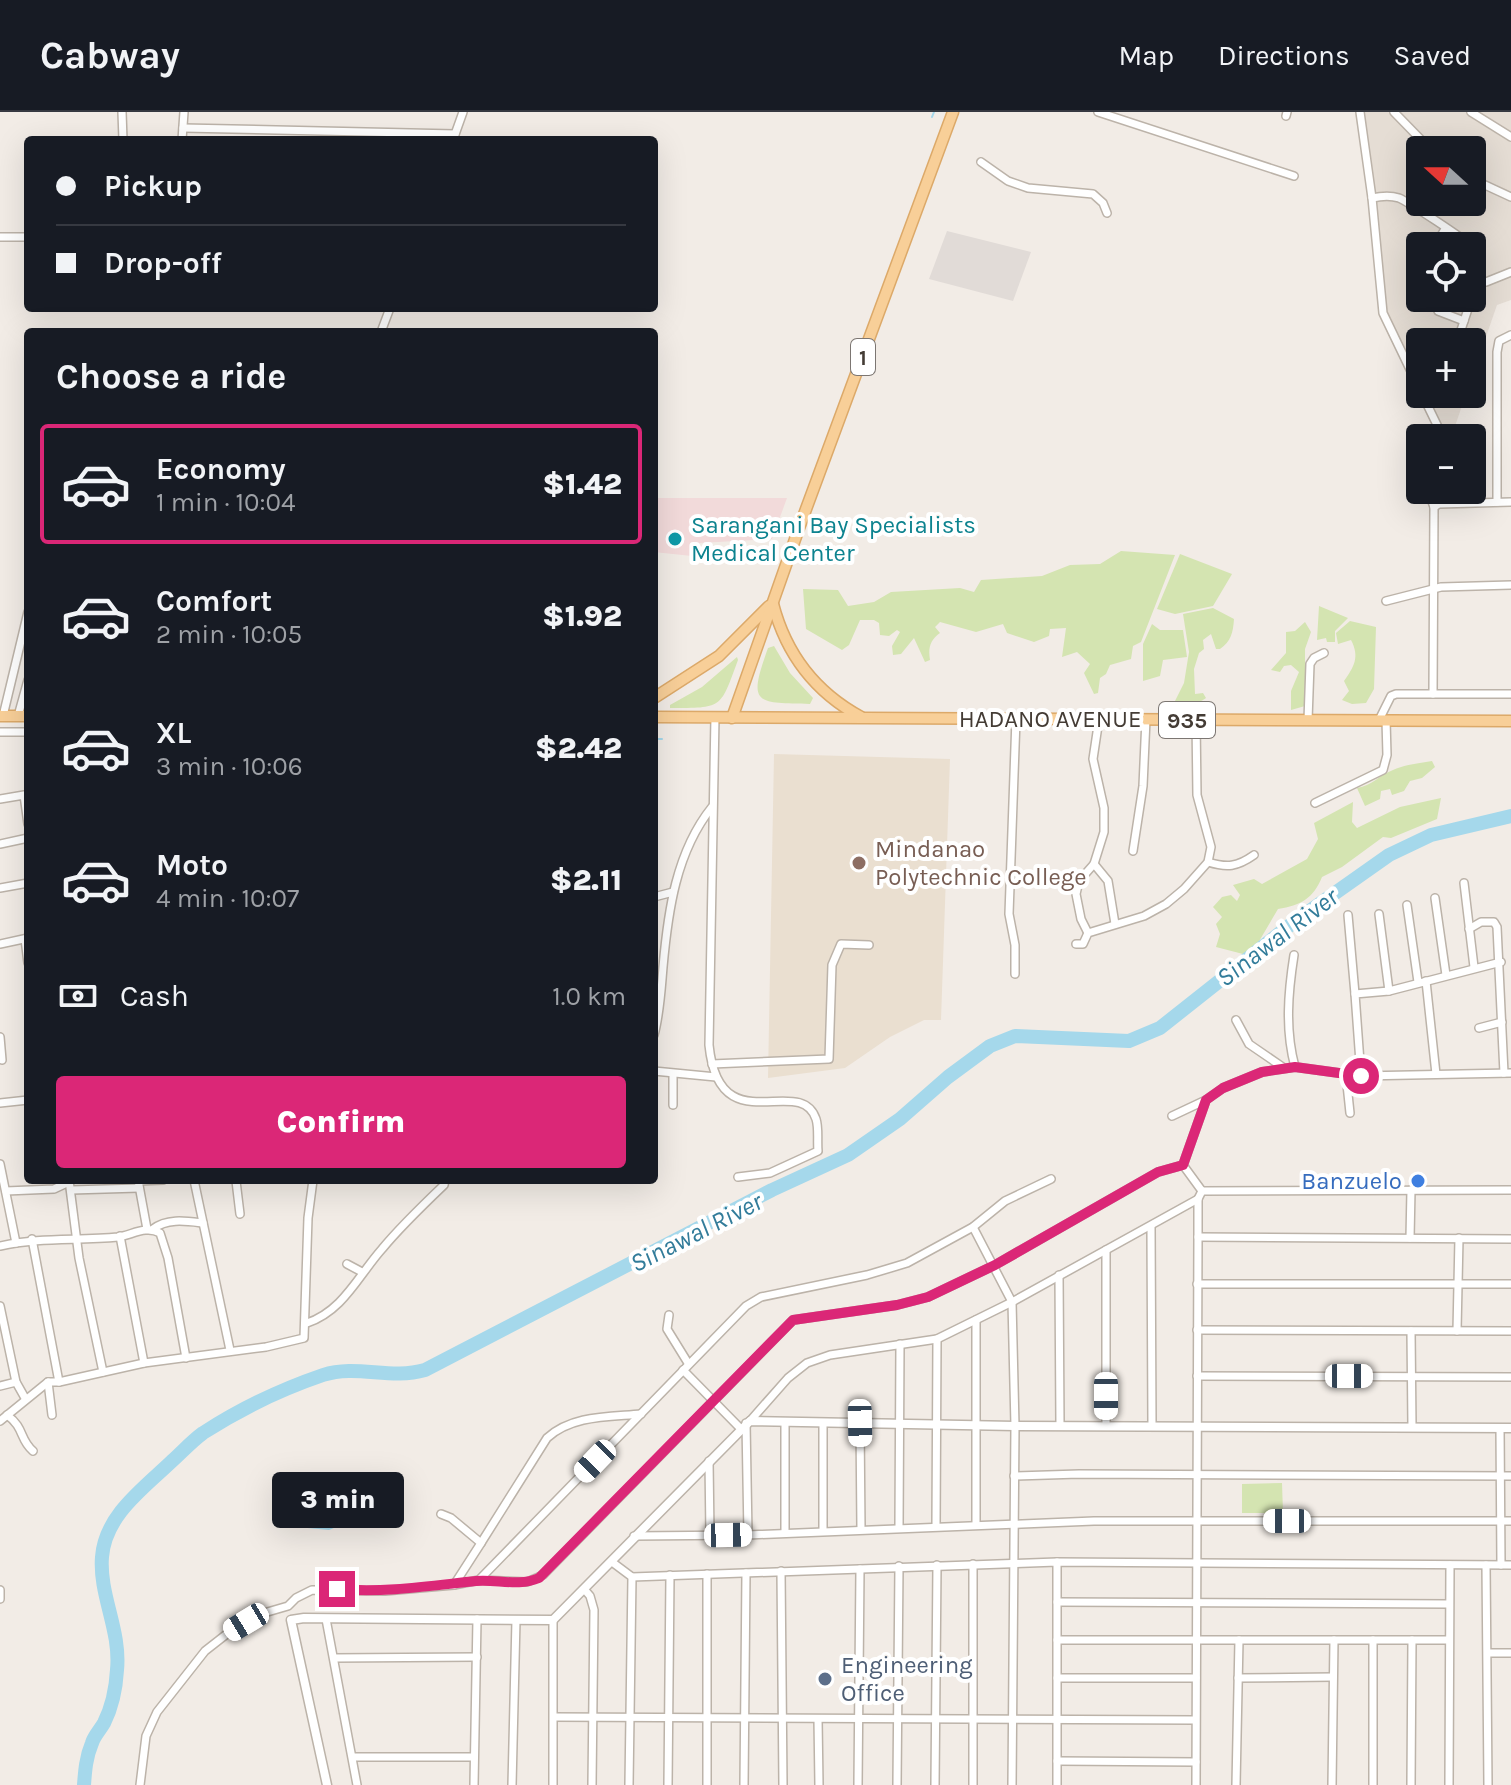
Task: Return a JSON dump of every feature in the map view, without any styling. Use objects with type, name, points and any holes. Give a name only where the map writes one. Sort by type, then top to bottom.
[{"type":"main road","name":"1","points":[[732,718],[953,112]]},
{"type":"main road","points":[[658,695],[719,656],[773,602],[784,638],[804,670],[830,698],[862,718]]},
{"type":"main road","points":[[1,716],[23,716]]},
{"type":"main road","name":"HADANO AVENUE","points":[[658,717],[1511,721]]},
{"type":"street","points":[[122,112],[123,136]]},
{"type":"street","points":[[182,136],[184,112]]},
{"type":"street","points":[[454,136],[461,112]]},
{"type":"street","points":[[1098,112],[1294,176]]},
{"type":"street","points":[[1360,112],[1383,313],[1406,359]]},
{"type":"street","points":[[1394,112],[1417,136]]},
{"type":"street","points":[[1471,112],[1511,137]]},
{"type":"street","points":[[183,128],[424,136]]},
{"type":"street","points":[[981,162],[1008,181],[1028,188],[1098,196],[1107,213]]},
{"type":"street","points":[[1486,185],[1511,197]]},
{"type":"street","points":[[1372,198],[1399,198],[1451,232]]},
{"type":"street","points":[[0,237],[24,237]]},
{"type":"street","points":[[1486,282],[1511,272]]},
{"type":"street","points":[[1441,312],[1464,321]]},
{"type":"street","points":[[1462,328],[1467,312]]},
{"type":"street","points":[[1497,502],[1498,345],[1502,337],[1511,335]]},
{"type":"street","points":[[1434,507],[1511,502]]},
{"type":"street","points":[[1433,504],[1433,694]]},
{"type":"street","points":[[1386,601],[1451,586],[1511,585]]},
{"type":"street","points":[[1,716],[24,627]]},
{"type":"street","points":[[1308,720],[1310,664],[1324,653]]},
{"type":"street","points":[[1315,803],[1383,770],[1387,755],[1382,720],[1392,695],[1511,694]]},
{"type":"street","points":[[715,717],[709,1045],[712,1064],[716,1077],[732,1095],[750,1103],[797,1101],[808,1107],[816,1119],[818,1151],[770,1173],[738,1177]]},
{"type":"street","points":[[1015,974],[1015,945],[1009,914],[1016,719]]},
{"type":"street","points":[[1088,933],[1081,919],[1076,894],[1079,881],[1094,864],[1105,822],[1093,759],[1099,719]]},
{"type":"street","points":[[1133,851],[1142,795],[1146,719]]},
{"type":"street","points":[[1076,944],[1083,944],[1088,933],[1144,916],[1166,904],[1178,896],[1208,862],[1211,847],[1197,795],[1196,720]]},
{"type":"street","points":[[0,732],[24,732]]},
{"type":"street","points":[[0,799],[24,794]]},
{"type":"street","points":[[658,1016],[673,892],[693,835],[714,805]]},
{"type":"street","points":[[0,844],[24,839]]},
{"type":"street","points":[[1208,862],[1233,867],[1254,855]]},
{"type":"street","points":[[1094,864],[1108,881],[1115,924]]},
{"type":"street","points":[[1464,883],[1474,967]]},
{"type":"street","points":[[0,888],[24,884]]},
{"type":"street","points":[[658,896],[673,892]]},
{"type":"street","points":[[1435,898],[1446,975]]},
{"type":"street","points":[[1407,905],[1436,1074]]},
{"type":"street","points":[[1379,914],[1389,991]]},
{"type":"street","points":[[1348,915],[1361,1076]]},
{"type":"street","points":[[1172,1116],[1239,1081],[1284,1068],[1361,1076],[1507,1073],[1496,924],[1487,921],[1469,929]]},
{"type":"street","points":[[0,944],[24,939]]},
{"type":"street","points":[[712,1064],[829,1059],[833,959],[841,944],[869,945]]},
{"type":"street","points":[[1294,955],[1288,1014],[1295,1067]]},
{"type":"street","points":[[1355,994],[1389,991],[1501,962]]},
{"type":"street","points":[[1236,1020],[1249,1044],[1284,1068]]},
{"type":"street","points":[[1479,1028],[1502,1022]]},
{"type":"street","points":[[0,1037],[2,1060]]},
{"type":"street","points":[[658,1072],[716,1077]]},
{"type":"street","points":[[673,1074],[673,1105]]},
{"type":"street","points":[[1346,1075],[1350,1113]]},
{"type":"street","points":[[0,1103],[24,1100]]},
{"type":"street","points":[[1196,1785],[1200,1195],[1183,1165],[1206,1100]]},
{"type":"street","points":[[0,1164],[16,1243]]},
{"type":"street","points":[[140,1785],[143,1752],[151,1722],[189,1669],[228,1633],[264,1613],[288,1606],[312,1590],[385,1591],[479,1580],[513,1583],[539,1578],[793,1320],[916,1302],[995,1265],[1158,1172],[1183,1165]]},
{"type":"street","points":[[479,1580],[746,1306],[761,1297],[867,1275],[907,1263],[973,1227],[1005,1201],[1051,1179]]},
{"type":"street","points":[[6,1191],[54,1189],[70,1184],[76,1239],[103,1372]]},
{"type":"street","points":[[139,1184],[150,1229],[162,1237],[168,1258],[186,1358]]},
{"type":"street","points":[[195,1184],[230,1350]]},
{"type":"street","points":[[236,1184],[240,1214]]},
{"type":"street","points":[[0,1421],[48,1382],[144,1363],[304,1338],[307,1323],[308,1218],[312,1184]]},
{"type":"street","points":[[307,1323],[336,1307],[404,1223],[444,1184]]},
{"type":"street","points":[[1410,1238],[1411,1190]]},
{"type":"street","points":[[291,1620],[553,1620],[788,1378],[807,1363],[830,1355],[937,1339],[1151,1227],[1200,1195],[1511,1190]]},
{"type":"street","points":[[0,1246],[32,1239],[120,1236],[180,1220],[203,1223]]},
{"type":"street","points":[[973,1227],[1012,1302],[1015,1426],[1012,1785]]},
{"type":"street","points":[[1151,1227],[1152,1425]]},
{"type":"street","points":[[120,1236],[144,1363]]},
{"type":"street","points":[[1198,1237],[1511,1239]]},
{"type":"street","points":[[1457,1331],[1459,1238]]},
{"type":"street","points":[[32,1239],[59,1382]]},
{"type":"street","points":[[1106,1250],[1106,1425]]},
{"type":"street","points":[[347,1264],[362,1272]]},
{"type":"street","points":[[1059,1275],[1060,1425]]},
{"type":"street","points":[[1197,1284],[1511,1284]]},
{"type":"street","points":[[0,1306],[16,1382],[25,1398]]},
{"type":"street","points":[[669,1315],[667,1329],[685,1367],[713,1401],[746,1424],[1511,1428]]},
{"type":"street","points":[[976,1320],[976,1524]]},
{"type":"street","points":[[1197,1330],[1511,1331]]},
{"type":"street","points":[[1411,1331],[1412,1427]]},
{"type":"street","points":[[936,1526],[937,1339]]},
{"type":"street","points":[[899,1528],[900,1344]]},
{"type":"street","points":[[1197,1376],[1511,1377]]},
{"type":"street","points":[[0,1386],[16,1382]]},
{"type":"street","points":[[48,1382],[52,1415]]},
{"type":"street","points":[[454,1585],[547,1438],[558,1428],[587,1419],[641,1414]]},
{"type":"street","points":[[7,1415],[19,1425],[26,1444],[33,1451]]},
{"type":"street","points":[[785,1423],[785,1533]]},
{"type":"street","points":[[860,1423],[861,1529]]},
{"type":"street","points":[[746,1424],[748,1535]]},
{"type":"street","points":[[823,1424],[823,1531]]},
{"type":"street","points":[[1500,1428],[1501,1565]]},
{"type":"street","points":[[709,1461],[710,1535]]},
{"type":"street","points":[[1014,1476],[1511,1476]]},
{"type":"street","points":[[441,1514],[451,1518],[481,1543]]},
{"type":"street","points":[[634,1536],[748,1535],[1014,1522],[1511,1521]]},
{"type":"street","points":[[612,1562],[632,1577],[899,1566],[1012,1566],[1057,1562],[1511,1565]]},
{"type":"street","points":[[1057,1562],[1057,1785]]},
{"type":"street","points":[[973,1564],[973,1785]]},
{"type":"street","points":[[935,1785],[937,1565]]},
{"type":"street","points":[[1449,1785],[1450,1565]]},
{"type":"street","points":[[1486,1565],[1488,1785]]},
{"type":"street","points":[[897,1785],[899,1566]]},
{"type":"street","points":[[858,1785],[860,1569]]},
{"type":"street","points":[[781,1571],[783,1785]]},
{"type":"street","points":[[744,1785],[746,1573]]},
{"type":"street","points":[[707,1574],[707,1785]]},
{"type":"street","points":[[668,1785],[670,1575]]},
{"type":"street","points":[[629,1785],[632,1577]]},
{"type":"street","points":[[584,1589],[590,1596],[594,1610],[592,1785]]},
{"type":"street","points":[[0,1590],[0,1599]]},
{"type":"street","points":[[1057,1602],[1449,1604]]},
{"type":"street","points":[[288,1606],[327,1785]]},
{"type":"street","points":[[326,1619],[357,1785]]},
{"type":"street","points":[[474,1785],[477,1619]]},
{"type":"street","points":[[512,1785],[516,1620]]},
{"type":"street","points":[[553,1620],[553,1785]]},
{"type":"street","points":[[1057,1640],[1449,1640]]},
{"type":"street","points":[[1236,1785],[1239,1640]]},
{"type":"street","points":[[1332,1785],[1334,1640]]},
{"type":"street","points":[[1373,1640],[1373,1785]]},
{"type":"street","points":[[1411,1785],[1412,1640]]},
{"type":"street","points":[[1488,1653],[1511,1653]]},
{"type":"street","points":[[334,1658],[477,1657]]},
{"type":"street","points":[[1238,1678],[1333,1677]]},
{"type":"street","points":[[1057,1678],[1196,1678]]},
{"type":"street","points":[[554,1717],[1195,1720]]},
{"type":"street","points":[[818,1719],[819,1785]]},
{"type":"street","points":[[353,1757],[474,1757]]},
{"type":"street","points":[[1057,1761],[1196,1762]]},
{"type":"shaded area","points":[[1355,112],[1511,112],[1511,300],[1497,305],[1486,337],[1486,328],[1406,328],[1406,372],[1381,320]]},
{"type":"shaded area","points":[[947,231],[1031,252],[1013,301],[929,279]]},
{"type":"shaded area","points":[[1424,408],[1461,408],[1456,424],[1431,424]]},
{"type":"shaded area","points":[[658,498],[787,498],[772,539],[699,543],[697,554],[658,552]]},
{"type":"shaded area","name":"Mindanao Polytechnic College","points":[[774,754],[950,759],[941,1020],[924,1020],[890,1037],[845,1068],[768,1078]]},
{"type":"green space","points":[[1121,551],[1175,555],[1141,642],[1133,646],[1131,659],[1110,665],[1100,678],[1098,693],[1094,694],[1084,673],[1090,664],[1077,652],[1062,657],[1066,628],[1050,629],[1049,636],[1034,642],[1007,633],[1003,624],[976,632],[940,622],[935,627],[940,633],[930,645],[930,660],[925,662],[914,638],[901,654],[893,655],[892,646],[900,632],[897,630],[889,636],[880,635],[879,623],[874,620],[860,620],[849,645],[842,650],[806,629],[803,589],[838,590],[848,606],[874,602],[891,592],[960,588],[974,592],[981,580],[1042,576],[1070,565],[1100,564]]},
{"type":"green space","points":[[1180,554],[1232,574],[1213,606],[1175,614],[1157,609]]},
{"type":"green space","points":[[1319,606],[1348,618],[1335,631],[1335,642],[1327,642],[1326,638],[1317,640]]},
{"type":"green space","points":[[1213,608],[1234,619],[1231,636],[1220,649],[1216,649],[1211,634],[1203,640],[1204,649],[1199,653],[1194,669],[1195,694],[1203,693],[1206,698],[1191,704],[1178,703],[1175,701],[1184,683],[1189,652],[1183,614]]},
{"type":"green space","points":[[1350,621],[1376,627],[1374,689],[1366,703],[1352,704],[1342,700],[1349,691],[1344,681],[1353,666],[1355,652],[1351,640],[1338,644],[1336,633]]},
{"type":"green space","points":[[1305,622],[1311,632],[1305,649],[1305,706],[1291,710],[1291,691],[1299,672],[1291,665],[1284,666],[1280,672],[1271,670],[1286,653],[1286,632],[1295,631]]},
{"type":"green space","points":[[1152,624],[1160,630],[1183,630],[1187,657],[1163,660],[1160,676],[1143,681],[1143,644]]},
{"type":"green space","points":[[774,646],[790,673],[813,698],[810,704],[777,703],[760,697],[758,680],[768,648]]},
{"type":"green space","points":[[737,657],[723,697],[717,702],[710,706],[670,708],[670,705],[702,687]]},
{"type":"green space","points":[[1432,761],[1435,767],[1422,778],[1410,781],[1404,791],[1392,795],[1390,789],[1381,791],[1380,799],[1365,806],[1357,788],[1397,768]]},
{"type":"green space","points":[[1441,798],[1437,819],[1391,838],[1383,837],[1342,867],[1322,877],[1315,891],[1305,900],[1278,909],[1258,943],[1243,954],[1216,947],[1220,934],[1216,924],[1222,917],[1213,907],[1222,897],[1231,895],[1237,901],[1240,895],[1233,885],[1254,879],[1262,884],[1307,859],[1318,839],[1314,823],[1353,802],[1352,822],[1357,828],[1400,807]]},
{"type":"green space","points":[[1282,1483],[1283,1513],[1242,1513],[1242,1484]]},
{"type":"water","points":[[356,1512],[360,1517],[329,1530],[308,1528],[308,1515]]},
{"type":"waterway","points":[[932,117],[934,112]]},
{"type":"waterway","name":"Sinawal River","points":[[84,1785],[88,1754],[109,1710],[116,1677],[116,1641],[102,1571],[105,1542],[110,1528],[128,1503],[203,1433],[262,1400],[323,1375],[348,1371],[412,1373],[425,1370],[772,1190],[848,1155],[900,1119],[990,1046],[1015,1036],[1129,1041],[1160,1028],[1294,922],[1389,855],[1431,835],[1511,816]]},
{"type":"place","name":"Sarangani Bay Specialists Medical Center","points":[[675,539]]},
{"type":"place","name":"Mindanao Polytechnic College","points":[[859,863]]},
{"type":"place","name":"Banzuelo","points":[[1418,1181]]},
{"type":"place","name":"Engineering Office","points":[[825,1679]]},
{"type":"route","points":[[337,1589],[385,1591],[479,1580],[513,1583],[539,1578],[793,1320],[916,1302],[995,1265],[1158,1172],[1183,1165],[1193,1144],[1206,1100],[1239,1081],[1262,1072],[1295,1067],[1361,1076]]}]
